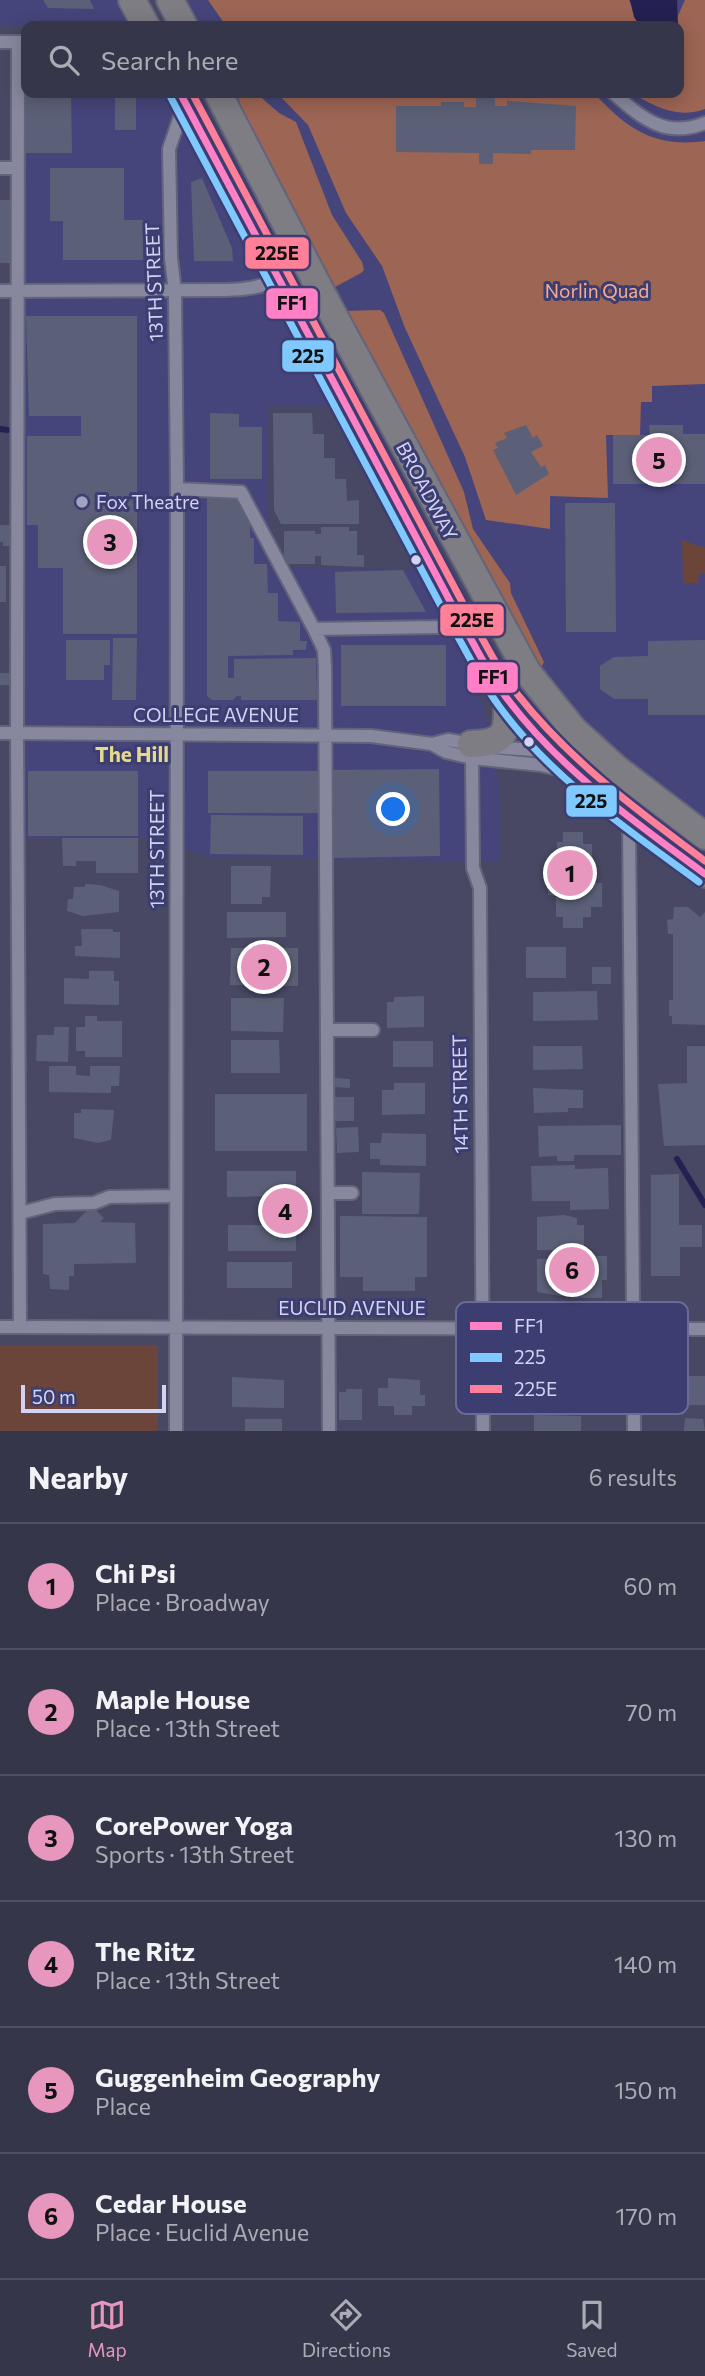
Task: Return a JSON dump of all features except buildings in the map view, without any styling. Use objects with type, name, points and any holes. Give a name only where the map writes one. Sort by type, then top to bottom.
[{"type":"main road","points":[[132,0],[143,21]]},
{"type":"main road","points":[[170,0],[181,21]]},
{"type":"main road","name":"BROADWAY","points":[[184,98],[458,618],[507,699],[573,774],[705,874]]},
{"type":"main road","name":"BROADWAY","points":[[221,98],[464,560],[528,673],[573,729],[617,769],[705,836]]},
{"type":"main road","points":[[471,751],[494,741],[504,733],[508,724],[507,699]]},
{"type":"main road","points":[[551,751],[581,756],[617,769]]},
{"type":"street","points":[[0,42],[21,42]]},
{"type":"street","points":[[20,1327],[16,168],[21,63]]},
{"type":"street","name":"13TH STREET","points":[[176,1431],[177,489],[175,291],[171,258],[169,149],[183,98]]},
{"type":"street","points":[[619,98],[640,116],[669,129],[691,128],[705,123]]},
{"type":"street","points":[[0,168],[16,168]]},
{"type":"street","points":[[0,291],[242,290],[270,284],[278,278],[290,251],[291,233]]},
{"type":"street","points":[[177,489],[241,492],[324,650],[329,1431]]},
{"type":"street","points":[[314,629],[439,627],[458,618]]},
{"type":"street","name":"COLLEGE AVENUE","points":[[0,733],[371,736],[432,744],[448,740],[471,751],[573,774]]},
{"type":"street","name":"COLLEGE AVENUE","points":[[471,751],[551,751]]},
{"type":"street","name":"14TH STREET","points":[[471,751],[473,868],[480,888],[482,1302]]},
{"type":"street","points":[[629,817],[634,1302]]},
{"type":"street","points":[[327,1030],[373,1030]]},
{"type":"street","points":[[328,1193],[352,1193]]},
{"type":"street","points":[[20,1213],[55,1203],[94,1203],[109,1197],[176,1196]]},
{"type":"street","name":"EUCLID AVENUE","points":[[0,1327],[456,1328]]},
{"type":"shaded area","points":[[0,0],[121,0],[126,20],[21,21],[21,26],[0,26]]},
{"type":"shaded area","points":[[181,0],[705,0],[705,823],[590,732],[537,669],[232,98],[684,98],[684,21],[192,21]]},
{"type":"shaded area","points":[[630,0],[677,0],[678,21],[637,21]]},
{"type":"shaded area","points":[[23,98],[172,98],[336,407],[267,405],[268,520],[284,568],[416,569],[478,689],[485,711],[499,790],[499,862],[210,857],[141,837],[20,838]]},
{"type":"shaded area","points":[[682,540],[705,548],[705,574],[699,574],[698,583],[683,583]]},
{"type":"shaded area","points":[[0,1345],[158,1345],[158,1431],[0,1431]]},
{"type":"green space","points":[[208,0],[629,0],[638,21],[223,21]]},
{"type":"green space","points":[[685,0],[705,0],[705,109],[695,112],[667,110],[640,98],[684,98],[684,21],[676,20]]},
{"type":"green space","points":[[238,98],[262,98],[279,113],[296,122],[332,215],[362,262],[364,270],[361,273],[335,287],[331,286]]},
{"type":"green space","name":"Norlin Quad","points":[[282,98],[599,98],[618,117],[643,133],[671,142],[705,141],[705,384],[652,386],[652,402],[641,402],[640,435],[606,435],[608,498],[550,496],[550,529],[486,520],[465,457],[405,328],[382,266],[346,213],[308,125]]},
{"type":"green space","points":[[380,310],[384,313],[464,492],[473,529],[510,583],[511,593],[544,662],[538,668],[344,311]]},
{"type":"waterway","points":[[0,429],[8,430]]},
{"type":"waterway","points":[[677,1159],[705,1205]]},
{"type":"transit line","name":"225","points":[[171,98],[450,623],[492,696],[542,757],[567,780],[592,802],[699,882]]},
{"type":"transit line","name":"FF1","points":[[183,98],[459,618],[502,691],[530,727],[576,773],[626,815],[705,874]]},
{"type":"transit line","name":"225E","points":[[195,98],[504,676],[538,719],[583,764],[705,861]]},
{"type":"place","name":"Guggenheim Geography","points":[[659,460]]},
{"type":"place","name":"Fox Theatre","points":[[82,502]]},
{"type":"place","name":"CorePower Yoga","points":[[110,542]]},
{"type":"place","name":"Chi Psi","points":[[570,873]]},
{"type":"place","name":"Maple House","points":[[264,967]]},
{"type":"place","name":"The Ritz","points":[[285,1211]]},
{"type":"place","name":"Cedar House","points":[[572,1270]]},
{"type":"district","name":"The Hill","points":[[132,755]]}]
